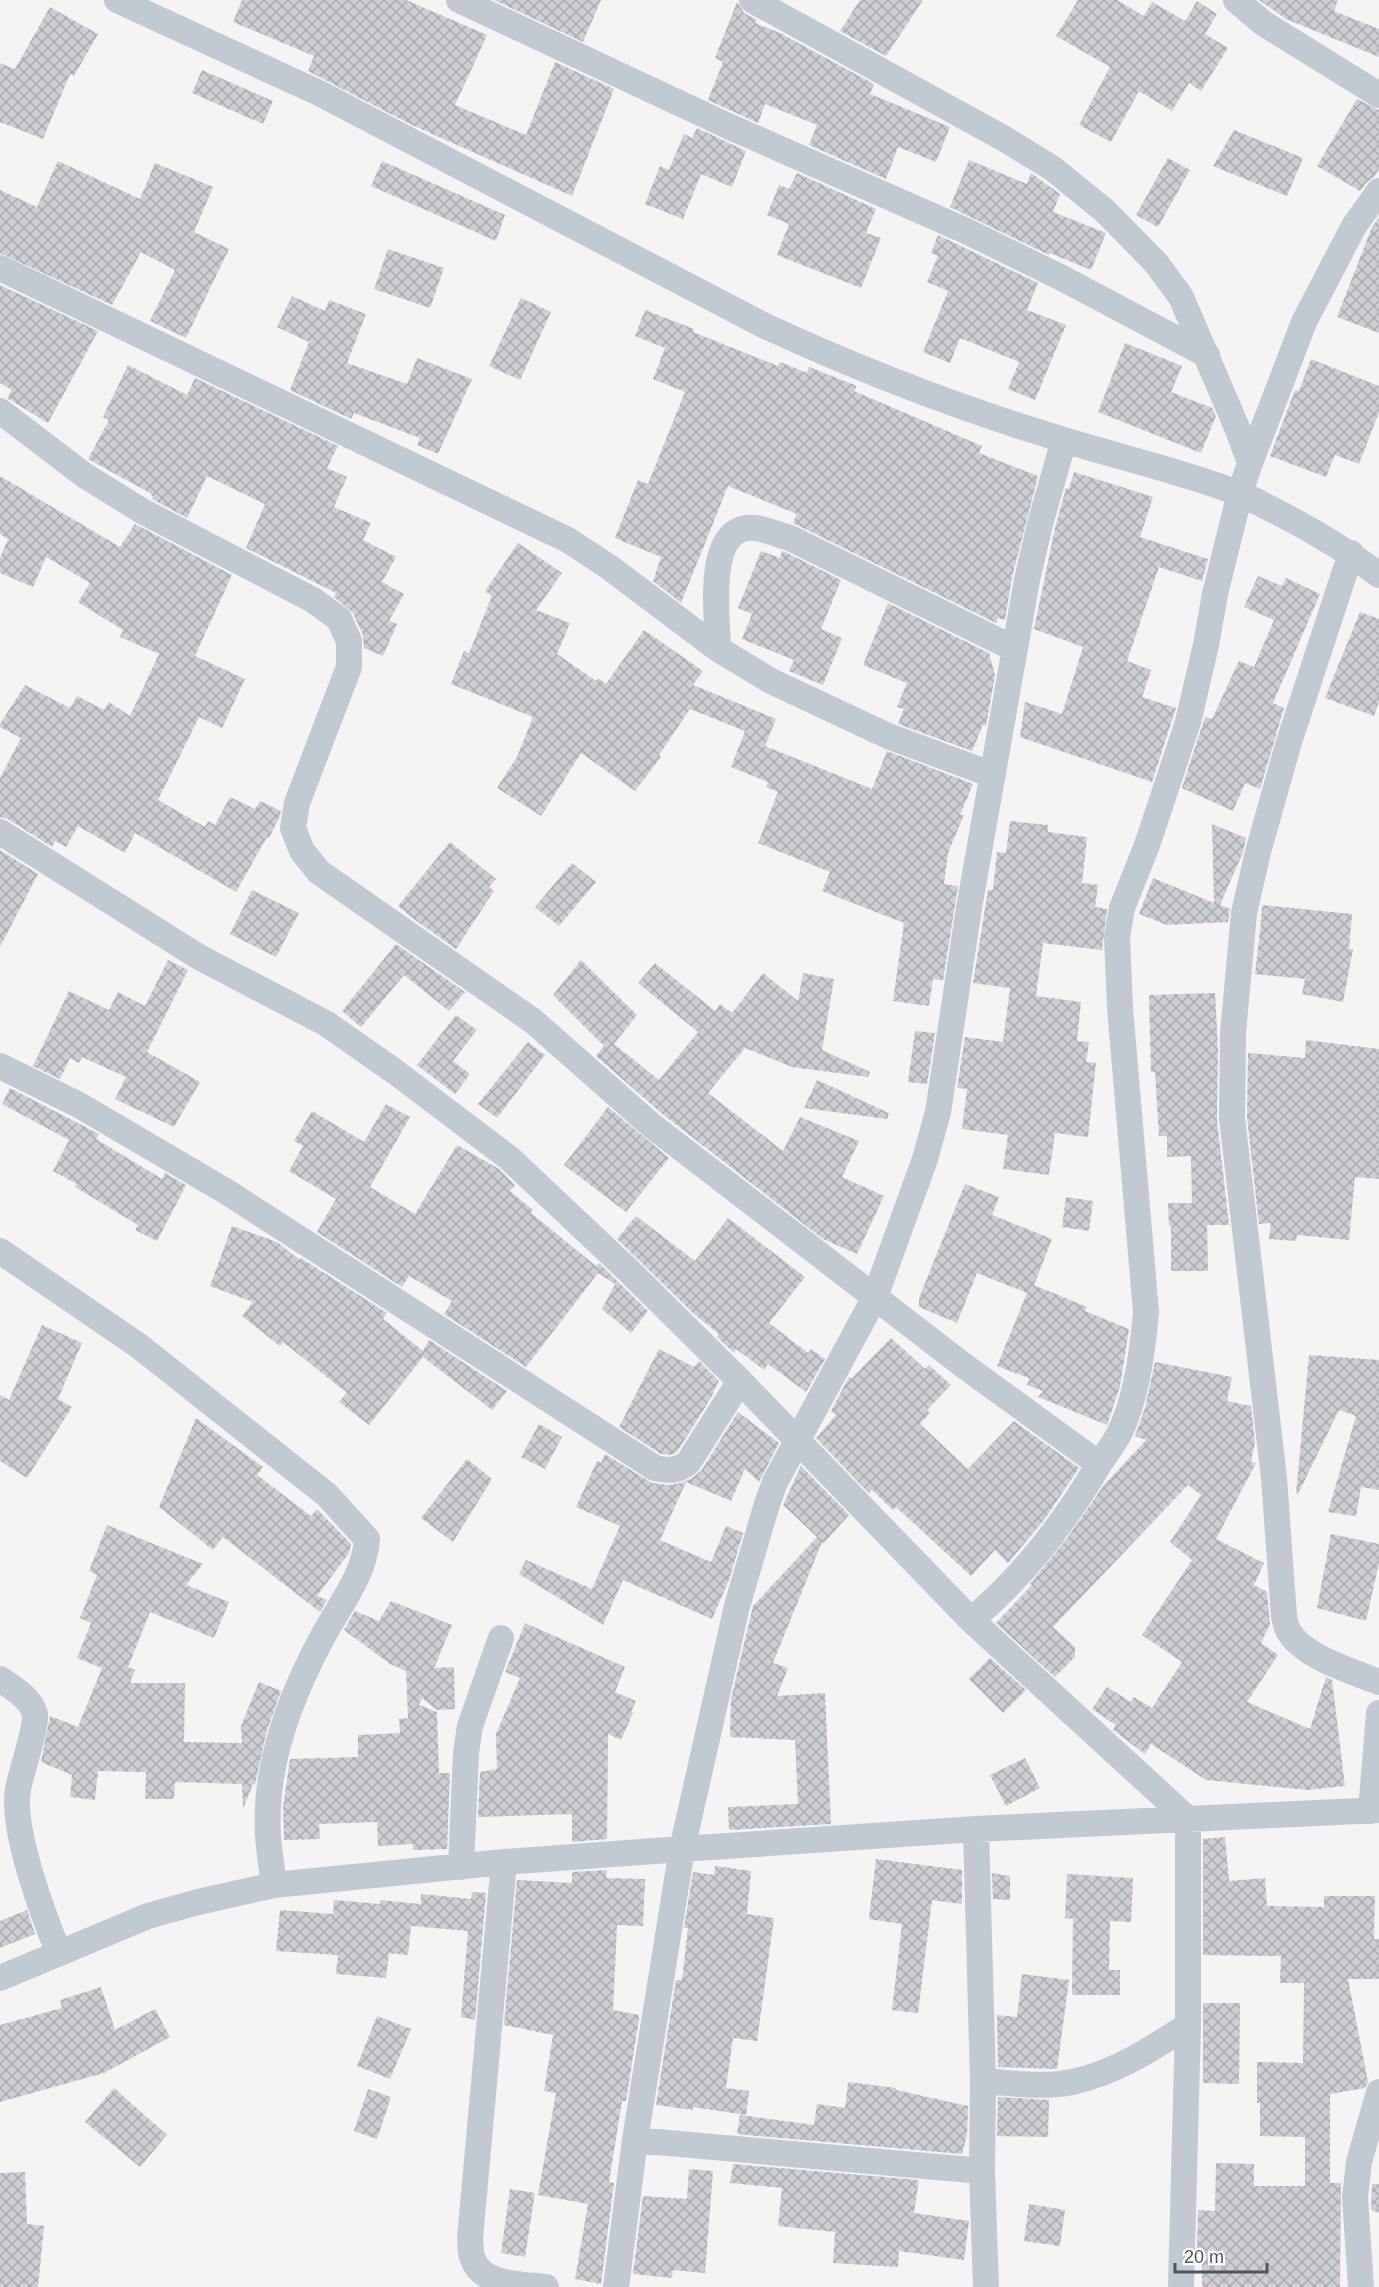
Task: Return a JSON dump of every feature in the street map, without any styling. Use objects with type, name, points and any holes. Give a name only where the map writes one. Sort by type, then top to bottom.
[{"type":"street","points":[[117,0],[320,93],[763,325],[837,359],[940,398],[1064,440],[1160,466],[1240,493],[1351,553],[1379,575]]},
{"type":"street","points":[[459,0],[728,126],[964,230],[1062,278],[1207,355]]},
{"type":"street","points":[[752,0],[1003,138],[1052,168],[1105,211],[1156,263],[1181,297],[1250,463]]},
{"type":"street","points":[[1236,0],[1263,23],[1379,95]]},
{"type":"street","points":[[971,1620],[992,1602],[1042,1547],[1120,1432],[1128,1409],[1144,1347],[1146,1312],[1120,1008],[1119,927],[1122,908],[1147,846],[1188,722],[1215,594],[1240,493],[1250,463],[1304,322],[1354,226],[1379,191]]},
{"type":"street","points":[[0,268],[568,540],[609,567],[718,649],[771,681],[888,736],[993,775]]},
{"type":"street","points":[[0,411],[84,475],[142,511],[314,600],[339,618],[349,641],[349,667],[297,803],[293,828],[302,851],[319,872],[533,1021],[651,1125],[963,1365],[1099,1464]]},
{"type":"street","points":[[616,2287],[635,2140],[682,1849],[737,1606],[766,1504],[797,1441],[875,1297],[924,1159],[938,1112],[969,908],[1027,580],[1064,440]]},
{"type":"street","points":[[718,649],[717,567],[722,547],[730,536],[742,530],[754,528],[790,538],[1015,649]]},
{"type":"street","points":[[1351,553],[1288,745],[1258,852],[1244,914],[1233,1033],[1232,1118],[1274,1478],[1284,1616],[1288,1630],[1300,1645],[1319,1657],[1379,1682]]},
{"type":"street","points":[[0,832],[199,957],[327,1024],[394,1071],[509,1158],[630,1272],[740,1381],[971,1620],[1188,1819],[1188,2025],[1181,2287]]},
{"type":"street","points":[[0,1066],[79,1105],[227,1192],[655,1468],[669,1471],[679,1470],[688,1462],[740,1381]]},
{"type":"street","points":[[0,1251],[139,1346],[277,1458],[327,1495],[367,1539],[366,1552],[358,1573],[304,1672],[276,1755],[268,1802],[268,1834],[274,1885]]},
{"type":"street","points":[[461,1867],[466,1753],[470,1726],[501,1638]]},
{"type":"street","points":[[0,1679],[32,1704],[36,1717],[9,1792],[19,1819],[27,1860],[43,1915],[59,1953]]},
{"type":"street","points":[[0,1978],[148,1916],[274,1885],[504,1862],[976,1829],[1375,1811],[1379,1713]]},
{"type":"street","points":[[976,1829],[986,2287]]},
{"type":"street","points":[[504,1862],[470,2238],[472,2257],[480,2270],[494,2280],[546,2287]]},
{"type":"street","points":[[983,2081],[1036,2084],[1071,2082],[1108,2070],[1140,2056],[1188,2025]]},
{"type":"street","points":[[1361,2287],[1355,2196],[1359,2162],[1379,2092]]},
{"type":"street","points":[[635,2140],[982,2171]]},
{"type":"building","points":[[242,0],[406,0],[487,35],[455,105],[526,135],[555,62],[614,89],[572,196],[412,125],[308,71],[314,56],[233,22]]},
{"type":"building","points":[[494,0],[601,0],[583,42]]},
{"type":"building","points":[[860,0],[923,0],[886,56],[840,31]]},
{"type":"building","points":[[1078,0],[1117,0],[1144,16],[1152,2],[1185,21],[1197,1],[1217,14],[1205,34],[1228,48],[1201,91],[1189,83],[1172,111],[1139,91],[1111,142],[1079,125],[1110,67],[1056,36]]},
{"type":"building","points":[[1259,0],[1338,0],[1334,11],[1379,29],[1379,57],[1286,19]]},
{"type":"building","points":[[737,2],[744,13],[757,20],[755,23],[780,33],[874,84],[870,94],[950,127],[936,162],[898,147],[886,179],[809,145],[817,125],[765,104],[758,123],[708,100],[723,62],[715,58]]},
{"type":"building","points":[[50,7],[98,34],[74,76],[70,74],[43,139],[0,122],[0,63],[15,69]]},
{"type":"building","points":[[202,70],[273,101],[263,124],[192,93]]},
{"type":"building","points":[[1357,99],[1379,110],[1379,169],[1360,191],[1317,166]]},
{"type":"building","points":[[697,128],[746,151],[732,187],[701,174],[683,219],[645,204],[660,166],[669,170],[684,134],[692,138]]},
{"type":"building","points":[[1234,130],[1303,158],[1287,196],[1213,166]]},
{"type":"building","points":[[1168,158],[1190,170],[1158,227],[1136,215]]},
{"type":"building","points":[[969,160],[1027,184],[1031,173],[1060,194],[1053,212],[1106,233],[1091,270],[1050,253],[1049,255],[950,207]]},
{"type":"building","points":[[58,161],[140,199],[155,163],[213,187],[194,232],[229,249],[186,338],[150,321],[175,270],[141,252],[112,305],[0,253],[0,190],[37,207]]},
{"type":"building","points":[[382,161],[505,215],[496,241],[371,186]]},
{"type":"building","points":[[797,173],[876,209],[866,233],[881,238],[861,288],[777,255],[789,224],[767,215],[779,185],[789,189]]},
{"type":"building","points":[[1379,217],[1379,333],[1337,317],[1372,227]]},
{"type":"building","points":[[938,235],[1038,283],[1027,310],[1066,325],[1035,400],[1008,389],[1019,362],[960,338],[950,363],[923,352],[948,291],[927,282],[938,256],[931,253]]},
{"type":"building","points":[[388,249],[444,268],[430,308],[374,289]]},
{"type":"building","points":[[0,285],[98,331],[48,423],[7,398],[12,390],[0,383]]},
{"type":"building","points":[[292,296],[325,311],[329,300],[366,314],[347,363],[407,384],[417,358],[472,379],[438,454],[417,445],[420,438],[354,413],[351,419],[290,390],[309,342],[277,327]]},
{"type":"building","points":[[521,298],[551,312],[520,380],[489,366]]},
{"type":"building","points":[[645,310],[778,366],[780,362],[807,373],[809,367],[857,386],[854,391],[982,446],[979,453],[1038,476],[1012,577],[1005,620],[998,618],[996,623],[793,523],[797,514],[728,486],[681,603],[653,581],[661,557],[615,538],[638,480],[648,484],[685,392],[653,379],[665,348],[635,336]]},
{"type":"building","points":[[1125,343],[1182,366],[1171,392],[1212,408],[1216,416],[1201,453],[1098,412]]},
{"type":"building","points":[[1311,359],[1379,386],[1379,412],[1359,464],[1335,455],[1326,477],[1270,456],[1295,390],[1299,391]]},
{"type":"building","points":[[128,365],[187,395],[195,378],[338,446],[327,468],[347,477],[334,507],[371,523],[363,540],[396,557],[382,582],[404,594],[389,621],[397,624],[383,656],[364,648],[363,635],[353,613],[334,597],[336,593],[246,548],[265,504],[207,476],[187,518],[152,499],[150,493],[88,459],[109,420],[103,417]]},
{"type":"building","points":[[1074,472],[1153,497],[1140,537],[1208,559],[1202,581],[1159,567],[1127,661],[1151,670],[1142,697],[1176,708],[1152,782],[1020,737],[1025,702],[1062,714],[1083,647],[1034,629],[1055,528],[1066,488],[1069,489]]},
{"type":"building","points":[[0,476],[120,547],[135,524],[232,575],[195,656],[245,679],[222,728],[199,717],[158,800],[205,827],[208,821],[215,825],[230,797],[255,809],[260,801],[281,811],[269,838],[267,837],[236,892],[135,833],[125,853],[78,826],[66,847],[55,841],[52,847],[8,819],[0,817],[0,778],[21,738],[0,727],[0,724],[25,685],[70,708],[77,696],[104,710],[109,702],[130,716],[159,654],[120,637],[123,630],[78,602],[90,583],[46,557],[33,587],[0,573],[0,558],[8,539],[0,534]]},
{"type":"building","points":[[518,543],[562,573],[536,610],[570,623],[557,654],[596,681],[598,678],[606,684],[644,630],[703,671],[693,685],[776,719],[765,746],[872,789],[887,751],[973,784],[960,815],[964,815],[948,853],[944,884],[958,886],[943,980],[933,979],[929,1006],[893,1001],[904,923],[822,891],[830,872],[758,843],[778,792],[766,787],[768,782],[731,767],[745,731],[690,709],[659,755],[661,757],[635,791],[581,753],[541,816],[497,788],[517,757],[533,717],[451,684],[464,651],[469,653],[492,596],[485,591]]},
{"type":"building","points":[[761,551],[780,558],[782,551],[785,552],[841,580],[821,629],[842,638],[823,685],[789,671],[794,660],[742,639],[752,614],[738,608]]},
{"type":"building","points":[[1258,576],[1282,586],[1286,578],[1320,594],[1273,703],[1284,708],[1260,789],[1245,783],[1233,811],[1182,788],[1205,717],[1212,719],[1239,661],[1254,667],[1274,620],[1244,607]]},
{"type":"building","points":[[888,603],[989,653],[995,675],[986,726],[983,725],[972,751],[898,724],[904,709],[897,707],[907,683],[863,665]]},
{"type":"building","points":[[1360,612],[1379,619],[1379,702],[1374,716],[1325,698]]},
{"type":"building","points":[[1010,821],[1048,825],[1048,832],[1087,837],[1082,883],[1098,885],[1095,907],[1107,909],[1102,950],[1043,943],[1036,996],[1081,1002],[1077,1041],[1089,1042],[1086,1062],[1096,1063],[1088,1137],[1055,1133],[1049,1175],[1003,1169],[1008,1135],[962,1129],[967,1089],[957,1088],[965,1037],[1003,1042],[1010,988],[973,983],[988,890],[993,890],[997,852],[1006,853]]},
{"type":"building","points":[[1212,824],[1246,838],[1243,852],[1220,905],[1230,909],[1228,922],[1167,925],[1139,914],[1153,878],[1214,903]]},
{"type":"building","points":[[450,842],[496,879],[489,887],[494,891],[456,949],[398,906]]},
{"type":"building","points":[[0,850],[38,874],[0,947]]},
{"type":"building","points":[[572,863],[596,882],[559,926],[535,907]]},
{"type":"building","points":[[252,890],[299,913],[276,957],[230,934]]},
{"type":"building","points":[[1262,905],[1352,914],[1349,949],[1353,949],[1343,1002],[1302,994],[1305,979],[1255,974],[1261,922],[1258,920],[1261,921]]},
{"type":"building","points":[[396,944],[465,992],[449,1011],[404,975],[361,1027],[342,1011]]},
{"type":"building","points":[[168,960],[188,970],[147,1052],[200,1082],[174,1127],[115,1099],[126,1077],[82,1057],[79,1063],[70,1058],[60,1079],[33,1066],[69,991],[109,1010],[118,992],[145,1006]]},
{"type":"building","points":[[581,960],[637,1015],[614,1044],[659,1080],[698,1032],[638,983],[655,963],[715,1011],[720,1004],[732,1013],[763,973],[798,1001],[803,973],[834,979],[822,1050],[870,1072],[868,1077],[792,1067],[745,1048],[708,1093],[783,1151],[800,1117],[859,1141],[842,1177],[884,1196],[857,1254],[823,1239],[661,1113],[596,1056],[604,1046],[553,995]]},
{"type":"building","points":[[1215,993],[1218,1050],[1217,1120],[1229,1225],[1207,1225],[1208,1271],[1171,1271],[1171,1226],[1169,1226],[1168,1203],[1192,1203],[1191,1156],[1167,1157],[1167,1136],[1159,1136],[1155,1072],[1151,1072],[1149,995]]},
{"type":"building","points":[[456,1015],[477,1030],[453,1061],[470,1074],[455,1094],[417,1065]]},
{"type":"building","points":[[915,1031],[935,1033],[927,1084],[908,1082]]},
{"type":"building","points":[[1306,1040],[1379,1049],[1379,1179],[1355,1177],[1349,1240],[1297,1235],[1296,1241],[1269,1239],[1271,1223],[1259,1224],[1247,1117],[1248,1053],[1305,1058]]},
{"type":"building","points":[[528,1042],[545,1055],[497,1118],[478,1104]]},
{"type":"building","points":[[817,1080],[889,1113],[887,1119],[804,1108]]},
{"type":"building","points":[[10,1088],[99,1134],[96,1139],[162,1179],[165,1173],[186,1185],[157,1241],[135,1230],[138,1225],[75,1187],[77,1184],[53,1171],[69,1140],[2,1104]]},
{"type":"building","points":[[386,1104],[410,1117],[370,1187],[415,1214],[457,1145],[499,1169],[515,1185],[510,1191],[533,1210],[531,1213],[596,1266],[599,1263],[648,1311],[631,1333],[602,1309],[615,1284],[598,1273],[526,1367],[444,1314],[452,1301],[409,1276],[402,1287],[317,1232],[336,1199],[289,1171],[303,1146],[294,1141],[312,1111],[364,1142]]},
{"type":"building","points":[[608,1107],[669,1158],[626,1212],[564,1165]]},
{"type":"building","points":[[965,1184],[999,1197],[992,1215],[1052,1239],[1034,1285],[1087,1307],[1085,1311],[1129,1329],[1120,1386],[1107,1425],[1038,1397],[1043,1391],[1027,1385],[1029,1378],[997,1366],[1027,1293],[977,1273],[957,1323],[919,1307],[919,1298]]},
{"type":"building","points":[[1066,1197],[1093,1201],[1089,1231],[1062,1227]]},
{"type":"building","points":[[636,1216],[695,1261],[728,1218],[805,1277],[769,1323],[808,1353],[811,1349],[825,1359],[806,1392],[768,1364],[764,1370],[736,1349],[734,1353],[717,1337],[719,1334],[694,1314],[617,1239]]},
{"type":"building","points":[[232,1226],[277,1242],[300,1260],[301,1258],[387,1313],[383,1319],[423,1351],[429,1340],[507,1391],[492,1410],[423,1357],[369,1425],[339,1402],[347,1393],[283,1342],[280,1346],[242,1316],[253,1302],[210,1286]]},
{"type":"building","points":[[42,1325],[82,1343],[58,1399],[72,1407],[27,1478],[0,1461],[0,1395],[9,1400]]},
{"type":"building","points":[[891,1338],[925,1369],[929,1365],[951,1385],[927,1410],[930,1413],[920,1424],[968,1469],[1014,1421],[1079,1468],[1044,1520],[1008,1563],[995,1550],[971,1576],[896,1507],[893,1510],[872,1490],[869,1493],[816,1438],[836,1415],[831,1411],[849,1377],[851,1379]]},
{"type":"building","points":[[659,1349],[694,1367],[699,1361],[719,1381],[714,1393],[677,1452],[671,1455],[661,1454],[619,1427]]},
{"type":"building","points":[[1309,1355],[1379,1360],[1379,1490],[1361,1487],[1356,1516],[1328,1512],[1356,1416],[1339,1410],[1296,1494]]},
{"type":"building","points":[[1155,1362],[1232,1377],[1227,1401],[1251,1406],[1255,1442],[1251,1462],[1256,1463],[1216,1539],[1264,1563],[1254,1585],[1267,1592],[1270,1624],[1261,1643],[1278,1655],[1247,1702],[1310,1729],[1326,1677],[1332,1680],[1345,1786],[1308,1790],[1206,1780],[1151,1744],[1145,1754],[1113,1730],[1116,1725],[1092,1709],[1107,1687],[1131,1702],[1134,1697],[1152,1708],[1182,1662],[1142,1635],[1192,1560],[1170,1542],[1201,1495],[1188,1485],[1053,1627],[1075,1647],[1075,1657],[1055,1677],[996,1623],[1032,1585],[1030,1584],[1068,1537],[1104,1485],[1146,1440],[1135,1436],[1145,1408]]},
{"type":"building","points":[[738,1412],[779,1443],[759,1482],[745,1469],[731,1501],[686,1482],[660,1540],[711,1562],[726,1526],[743,1533],[729,1580],[712,1619],[623,1580],[603,1625],[519,1574],[526,1560],[592,1589],[620,1526],[576,1507],[597,1461],[601,1463],[605,1454],[652,1483],[668,1485],[681,1483],[701,1471]]},
{"type":"building","points":[[196,1418],[263,1467],[257,1475],[311,1516],[317,1509],[351,1544],[349,1553],[317,1596],[327,1600],[320,1612],[223,1537],[213,1550],[159,1507]]},
{"type":"building","points":[[539,1424],[562,1437],[545,1469],[521,1457]]},
{"type":"building","points":[[467,1459],[492,1479],[453,1542],[421,1518]]},
{"type":"building","points":[[801,1466],[849,1515],[824,1543],[822,1542],[773,1663],[788,1668],[777,1696],[825,1693],[831,1824],[729,1830],[728,1807],[798,1804],[795,1740],[730,1737],[731,1699],[753,1606],[817,1537],[783,1505]]},
{"type":"building","points":[[107,1525],[203,1564],[186,1585],[229,1602],[214,1638],[150,1612],[128,1667],[135,1670],[130,1683],[185,1683],[184,1742],[242,1743],[241,1726],[259,1682],[281,1691],[267,1730],[255,1784],[253,1784],[243,1809],[242,1784],[175,1782],[174,1799],[145,1799],[146,1772],[98,1771],[95,1800],[70,1797],[72,1775],[41,1762],[50,1716],[78,1727],[102,1668],[77,1658],[91,1623],[80,1618],[97,1575],[89,1571]]},
{"type":"building","points":[[1331,1534],[1379,1544],[1379,1563],[1366,1621],[1317,1608]]},
{"type":"building","points":[[391,1601],[452,1625],[434,1668],[454,1667],[455,1709],[437,1710],[422,1698],[419,1705],[437,1712],[439,1773],[450,1773],[447,1849],[413,1850],[413,1844],[378,1846],[377,1822],[319,1824],[320,1839],[284,1840],[283,1807],[290,1759],[358,1757],[358,1735],[400,1733],[399,1719],[408,1718],[406,1671],[390,1664],[344,1630],[355,1611],[379,1621]]},
{"type":"building","points":[[525,1623],[625,1667],[615,1692],[636,1701],[621,1740],[608,1734],[607,1839],[572,1842],[572,1814],[478,1817],[480,1772],[497,1769],[496,1734],[520,1678],[505,1672]]},
{"type":"building","points":[[990,1658],[1026,1690],[1003,1713],[969,1679]]},
{"type":"building","points":[[1025,1758],[1040,1788],[1006,1806],[990,1775]]},
{"type":"building","points":[[1225,1837],[1229,1881],[1265,1878],[1267,1906],[1324,1907],[1324,1896],[1375,1896],[1374,1939],[1379,1939],[1379,1979],[1348,1979],[1368,2082],[1365,2088],[1330,2094],[1330,2183],[1341,2183],[1340,2287],[1202,2287],[1202,2249],[1197,2249],[1198,2210],[1215,2211],[1216,2163],[1254,2164],[1254,2186],[1305,2186],[1305,2137],[1260,2136],[1260,2103],[1257,2103],[1257,2062],[1303,2063],[1304,1983],[1280,1983],[1281,1956],[1203,1955],[1203,1839]]},
{"type":"building","points":[[876,1859],[962,1870],[962,1904],[932,1900],[918,2013],[892,2010],[902,1924],[869,1919]]},
{"type":"building","points":[[715,1866],[751,1871],[747,1914],[774,1918],[757,2041],[733,2038],[726,2088],[749,2091],[746,2115],[693,2107],[693,2110],[656,2105],[676,1980],[682,1980],[688,1928],[684,1928],[693,1872],[714,1875]]},
{"type":"building","points":[[607,1870],[606,1878],[645,1879],[643,1926],[617,1925],[613,2010],[639,2015],[639,2019],[626,2101],[622,2101],[609,2182],[614,2183],[601,2284],[575,2279],[588,2204],[538,2195],[556,2093],[544,2091],[553,2035],[504,2025],[517,1880],[572,1883],[572,1872]]},
{"type":"building","points":[[992,1873],[1010,1876],[1010,1900],[993,1899]]},
{"type":"building","points":[[1067,1874],[1133,1878],[1131,1922],[1110,1921],[1109,1970],[1120,1970],[1120,1995],[1072,1995],[1073,1919],[1065,1918]]},
{"type":"building","points":[[472,1892],[486,1893],[475,2020],[461,2017],[468,1931],[411,1926],[408,1955],[389,1953],[386,1978],[336,1974],[338,1955],[276,1951],[280,1910],[333,1914],[334,1900],[380,1904],[380,1900],[421,1904],[421,1894],[471,1899]]},
{"type":"building","points":[[27,1910],[35,1934],[0,1948],[0,1921]]},
{"type":"building","points":[[1022,1974],[1069,1980],[1057,2069],[998,2067],[997,2015],[1017,2017]]},
{"type":"building","points":[[101,1987],[115,2030],[155,2009],[170,2037],[104,2073],[0,2102],[0,2025],[62,2008],[60,2000]]},
{"type":"building","points":[[1203,2003],[1240,2003],[1239,2084],[1203,2083]]},
{"type":"building","points":[[377,2016],[411,2029],[390,2079],[357,2066]]},
{"type":"building","points":[[848,2082],[896,2088],[896,2090],[968,2106],[967,2135],[962,2154],[737,2134],[740,2115],[814,2125],[817,2104],[845,2108]]},
{"type":"building","points":[[114,2088],[167,2135],[140,2167],[85,2122]]},
{"type":"building","points":[[368,2089],[391,2097],[377,2139],[354,2131]]},
{"type":"building","points":[[998,2097],[1049,2100],[1048,2137],[997,2136]]},
{"type":"building","points":[[733,2164],[919,2180],[914,2213],[969,2221],[964,2260],[899,2251],[898,2267],[833,2263],[835,2232],[778,2226],[782,2188],[730,2183]]},
{"type":"building","points":[[689,2169],[713,2171],[705,2273],[673,2270],[672,2278],[633,2274],[643,2196],[687,2199]]},
{"type":"building","points":[[25,2172],[27,2224],[44,2226],[38,2287],[0,2287],[0,2173]]},
{"type":"building","points":[[1372,2184],[1379,2184],[1379,2213],[1371,2210]]},
{"type":"building","points":[[510,2189],[535,2193],[525,2257],[501,2253]]},
{"type":"building","points":[[1029,2204],[1065,2210],[1060,2246],[1024,2241]]}]
